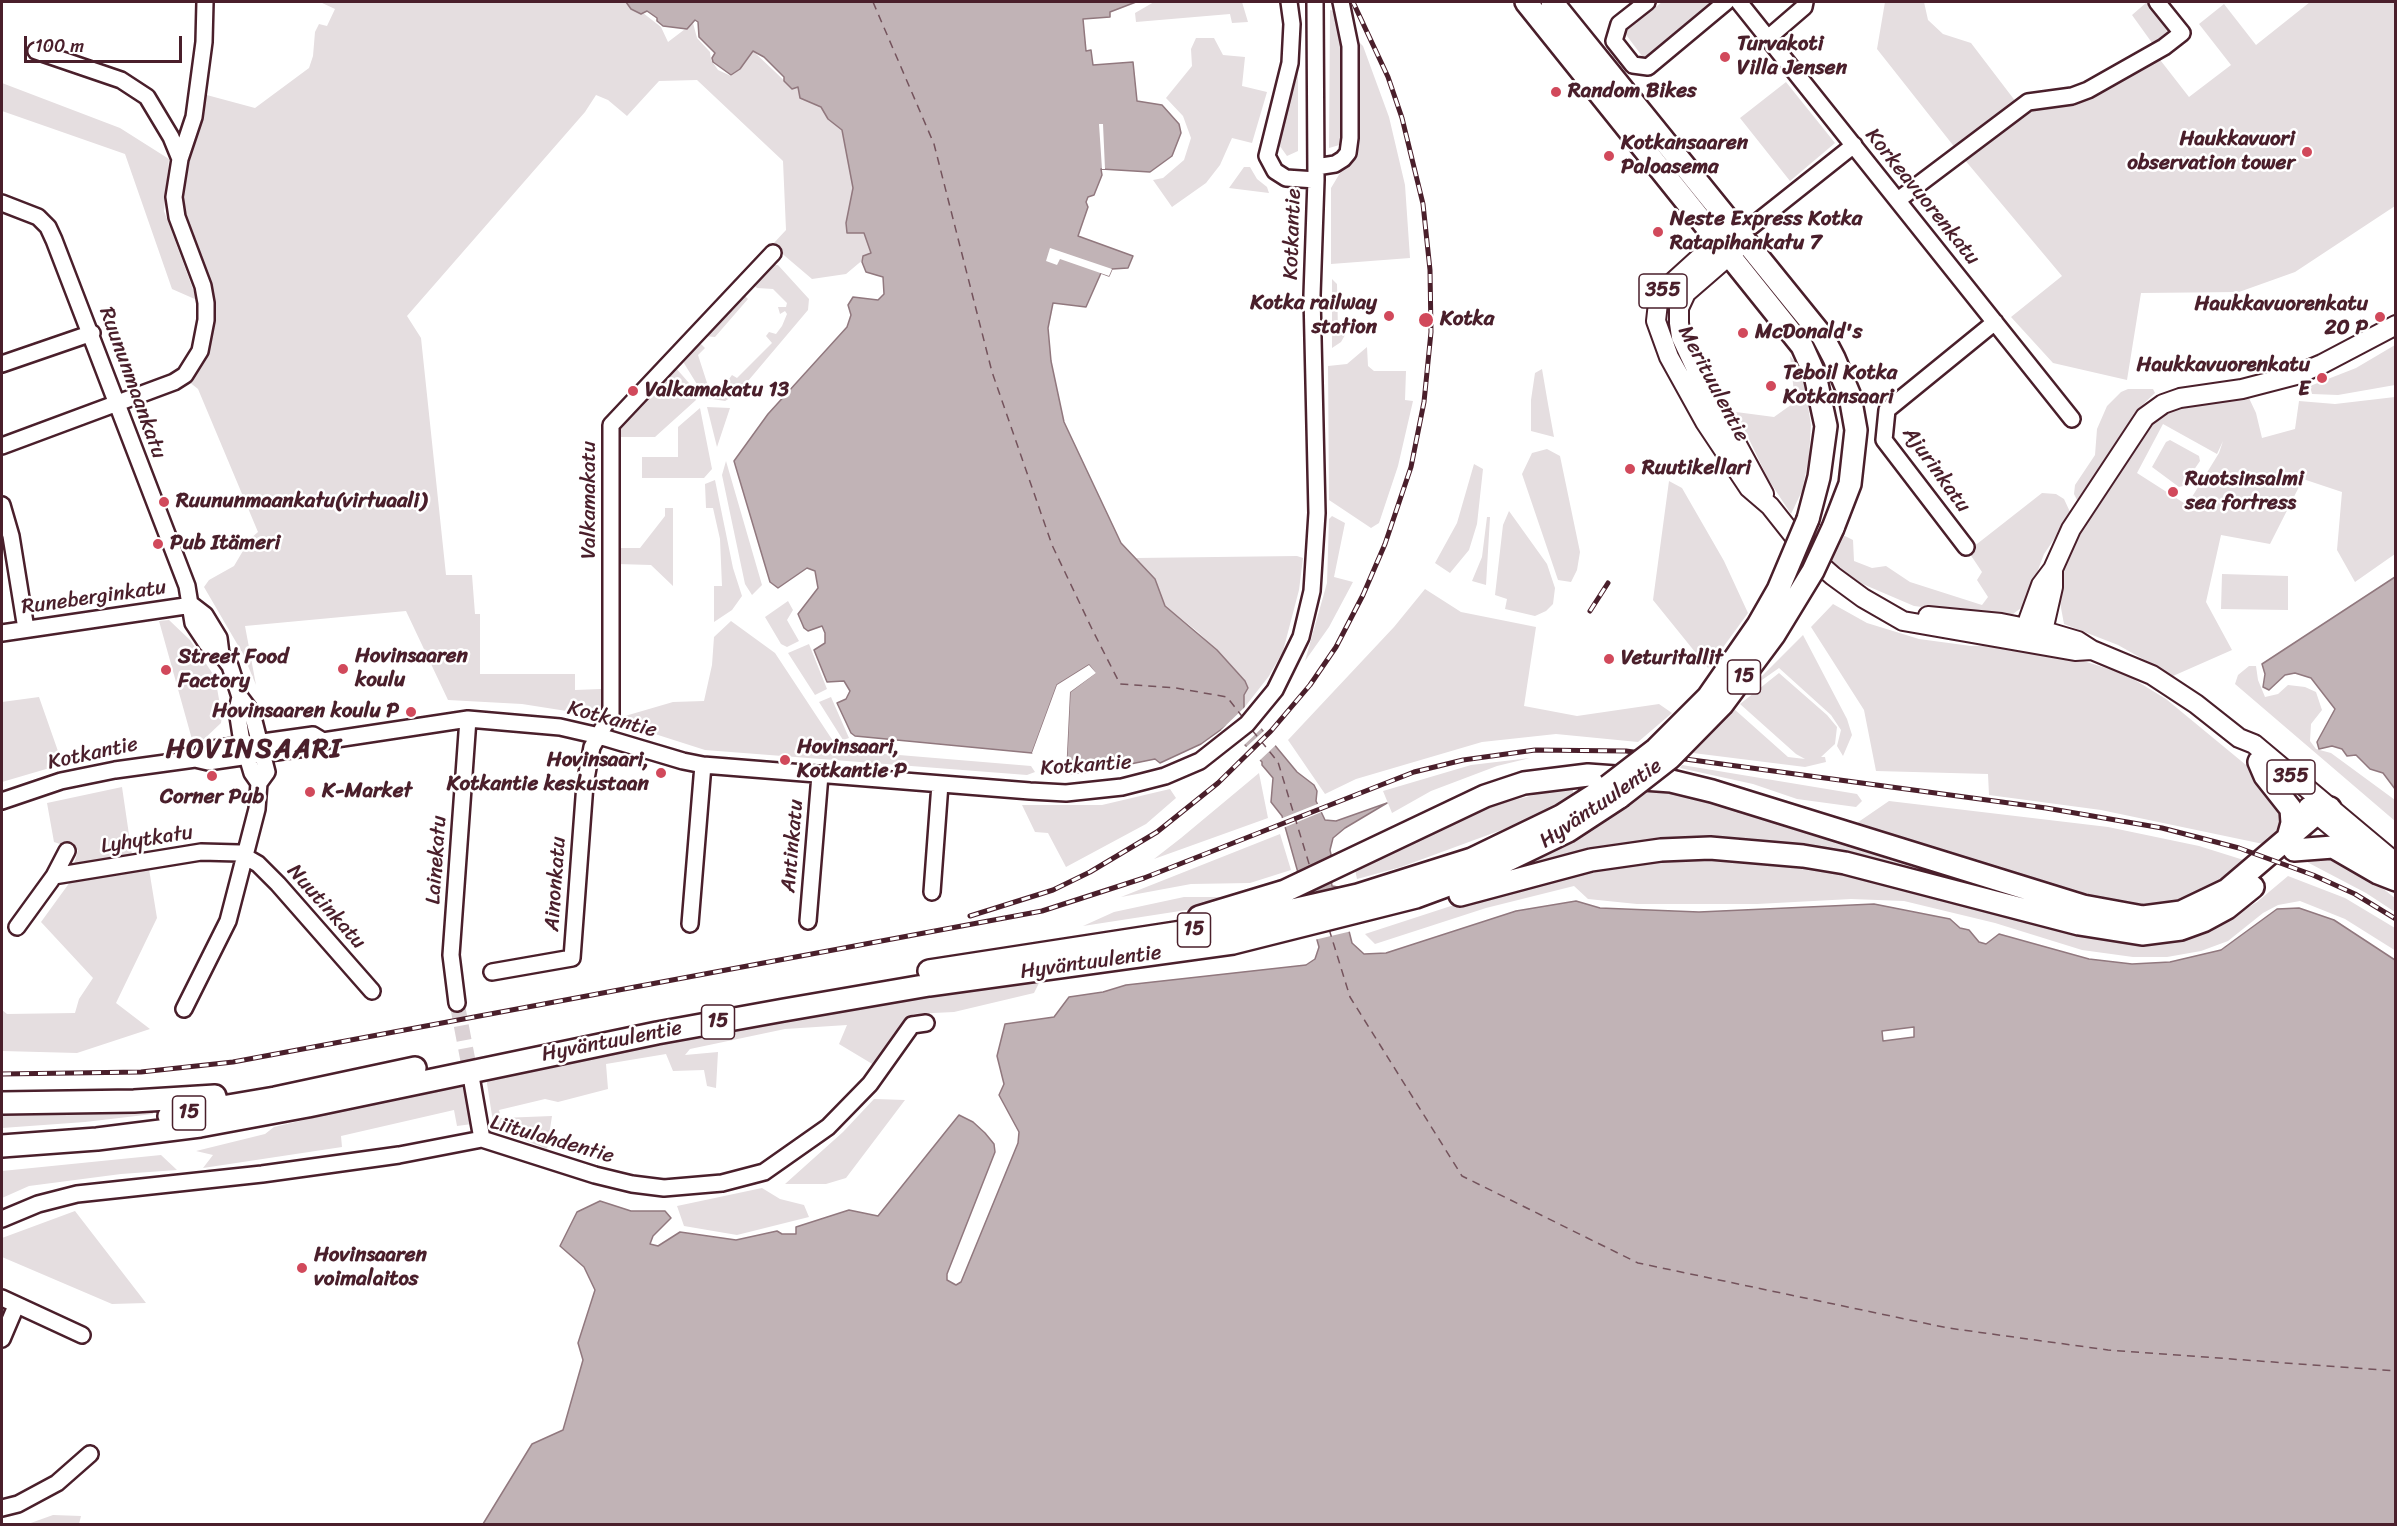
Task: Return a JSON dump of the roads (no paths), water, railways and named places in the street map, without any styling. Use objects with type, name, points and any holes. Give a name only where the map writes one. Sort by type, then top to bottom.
[{"type":"highway","name":"15","points":[[1526,2],[1736,238]]},
{"type":"highway","name":"15","points":[[1552,2],[1736,238]]},
{"type":"highway","name":"Hyväntuulentie","points":[[1614,791],[1708,697],[1758,625],[1778,590],[1808,519],[1819,477],[1825,442],[1822,401],[1815,375],[1802,346],[1736,238]]},
{"type":"highway","name":"Hyväntuulentie","points":[[2,1146],[59,1143],[165,1131],[248,1118],[657,1033],[848,998],[1233,943],[1292,921],[1360,903],[1472,859],[1614,791],[1670,758],[1728,697],[1792,608],[1833,528],[1850,484],[1856,430],[1850,396],[1842,375],[1823,337],[1736,238]]},
{"type":"highway","points":[[2259,762],[2265,776],[2291,809],[2290,846]]},
{"type":"highway","points":[[1098,946],[1152,926],[1206,916],[1285,891],[1485,796],[1524,783],[1588,775],[1671,781],[1712,791],[2083,906],[2143,916],[2168,915],[2204,904],[2290,846],[2333,847],[2396,880]]},
{"type":"highway","points":[[1360,903],[1420,907],[1591,860],[1661,850],[1710,848],[1803,856],[1845,863],[2079,924],[2127,933],[2154,934],[2194,925],[2227,908],[2323,815]]},
{"type":"highway","name":"Hyväntuulentie","points":[[2,1132],[173,1116],[541,1041],[782,995],[1098,946],[1292,921]]},
{"type":"highway","points":[[2,1103],[171,1100],[373,1077]]},
{"type":"highway","points":[[2,1154],[59,1143]]},
{"type":"main road","name":"Merituulentie","points":[[1736,238],[1663,291],[1658,303],[1656,321],[1669,357],[1724,454],[1749,488],[1770,506],[1808,554],[1845,586],[1903,621],[1917,625],[2034,633],[2075,651],[2092,651],[2152,675],[2196,704],[2239,738],[2259,762],[2396,880]]},
{"type":"main road","points":[[2034,633],[2053,587],[2053,569],[2071,529],[2145,417],[2163,404],[2188,397],[2242,389],[2296,375],[2349,351],[2396,325]]},
{"type":"main road","name":"Merituulentie","points":[[2239,738],[2254,744],[2323,815],[2396,863]]},
{"type":"street","points":[[2,446],[174,382],[185,375],[200,351],[206,320],[205,295],[177,217],[174,190],[180,159],[194,117],[204,42],[205,2]]},
{"type":"street","points":[[1289,2],[1292,32],[1290,63],[1267,156],[1275,171],[1286,178],[1316,174],[1343,159],[1347,153],[1350,138],[1350,46],[1341,2]]},
{"type":"street","name":"Kotkantie","points":[[2,801],[61,781],[195,759],[206,750],[253,750],[313,735],[324,741],[468,719],[560,727],[703,765],[1066,792],[1122,787],[1183,769],[1214,752],[1230,740],[1262,708],[1284,676],[1301,637],[1316,565],[1312,294],[1316,174],[1315,2]]},
{"type":"street","points":[[1647,2],[1619,24],[1614,41],[1633,65],[1648,67],[1726,2]]},
{"type":"street","name":"Korkeavuorenkatu","points":[[1739,2],[2072,419]]},
{"type":"street","points":[[1768,38],[1804,7],[1805,2]]},
{"type":"street","points":[[1898,200],[2028,102],[2072,96],[2088,90],[2164,47],[2182,33],[2157,2]]},
{"type":"street","points":[[36,51],[121,80],[147,97],[171,137],[180,159]]},
{"type":"street","points":[[1736,238],[1854,145]]},
{"type":"street","name":"Ruununmaankatu","points":[[2,202],[38,217],[48,228],[92,333],[117,404],[188,586],[193,623],[207,645],[221,654],[230,666],[240,697],[237,710],[253,750],[267,772],[259,783],[257,809],[245,857]]},
{"type":"street","name":"Valkamakatu","points":[[599,736],[611,714],[611,425],[773,253]]},
{"type":"street","name":"Ajurinkatu","points":[[1966,547],[1884,440],[1887,410],[1995,322]]},
{"type":"street","points":[[2,364],[92,333]]},
{"type":"street","points":[[2,505],[11,536],[26,629]]},
{"type":"street","name":"Runeberginkatu","points":[[2,633],[192,605]]},
{"type":"street","name":"Lainekatu","points":[[457,1003],[451,955],[468,719]]},
{"type":"street","name":"Ainonkatu","points":[[492,972],[572,958],[585,784],[592,747],[599,736]]},
{"type":"street","points":[[690,924],[703,765]]},
{"type":"street","name":"Antinkatu","points":[[808,921],[820,775]]},
{"type":"street","points":[[932,892],[940,784]]},
{"type":"street","points":[[20,923],[54,876],[67,851]]},
{"type":"street","name":"Lyhytkatu","points":[[54,876],[201,852],[238,853],[245,857]]},
{"type":"street","points":[[184,1009],[228,921],[245,857]]},
{"type":"street","name":"Nuutinkatu","points":[[245,857],[258,864],[278,884],[372,991]]},
{"type":"street","name":"Liitulahdentie","points":[[2,1219],[38,1204],[77,1194],[262,1174],[399,1155],[482,1139],[595,1175],[664,1188],[722,1183],[764,1172],[828,1127],[870,1084],[912,1025],[926,1023]]},
{"type":"street","points":[[472,1082],[482,1139]]},
{"type":"street","points":[[2,1298],[82,1335]]},
{"type":"street","points":[[2,1339],[16,1306]]},
{"type":"street","points":[[2,1508],[18,1504],[57,1483],[90,1454]]},
{"type":"tunnel","points":[[457,1003],[472,1082]]},
{"type":"railway","points":[[970,916],[1053,890],[1090,872],[1157,832],[1218,783],[1271,731],[1310,685],[1336,647],[1363,595],[1385,544],[1411,467],[1424,402],[1431,332],[1430,270],[1423,204],[1402,118],[1388,77],[1353,2]]},
{"type":"railway","points":[[1590,611],[1608,583]]},
{"type":"railway","points":[[2,1074],[141,1072],[233,1062],[1042,911],[1144,878],[1414,772],[1463,760],[1535,750],[1626,751],[2046,808],[2162,828],[2239,848],[2313,875],[2355,894],[2396,919]]},
{"type":"place","name":"Turvakoti Villa Jensen","points":[[1725,57]]},
{"type":"place","name":"Random Bikes","points":[[1556,92]]},
{"type":"place","name":"Haukkavuori observation tower","points":[[2307,152]]},
{"type":"place","name":"Kotkansaaren Paloasema","points":[[1609,156]]},
{"type":"place","name":"Neste Express Kotka Ratapihankatu 7","points":[[1658,232]]},
{"type":"place","name":"Kotka railway station","points":[[1389,316]]},
{"type":"place","name":"Haukkavuorenkatu 20 P","points":[[2380,317]]},
{"type":"place","name":"Kotka","points":[[1426,320]]},
{"type":"place","name":"McDonald's","points":[[1743,333]]},
{"type":"place","name":"Haukkavuorenkatu E","points":[[2322,378]]},
{"type":"place","name":"Teboil Kotka Kotkansaari","points":[[1771,386]]},
{"type":"place","name":"Valkamakatu 13","points":[[633,391]]},
{"type":"place","name":"Ruutikellari","points":[[1630,469]]},
{"type":"place","name":"Ruotsinsalmi sea fortress","points":[[2173,492]]},
{"type":"place","name":"Ruununmaankatu(virtuaali)","points":[[164,502]]},
{"type":"place","name":"Pub Itämeri","points":[[158,544]]},
{"type":"place","name":"Veturitallit","points":[[1609,659]]},
{"type":"place","name":"Hovinsaaren koulu","points":[[343,669]]},
{"type":"place","name":"Street Food Factory","points":[[166,670]]},
{"type":"place","name":"Hovinsaaren koulu P","points":[[411,712]]},
{"type":"place","name":"Hovinsaari, Kotkantie P","points":[[785,760]]},
{"type":"place","name":"Hovinsaari, Kotkantie keskustaan","points":[[661,773]]},
{"type":"place","name":"Corner Pub","points":[[212,776]]},
{"type":"place","name":"K-Market","points":[[310,792]]},
{"type":"place","name":"Hovinsaaren voimalaitos","points":[[302,1268]]},
{"type":"district","name":"HOVINSAARI","points":[[254,750]]}]
